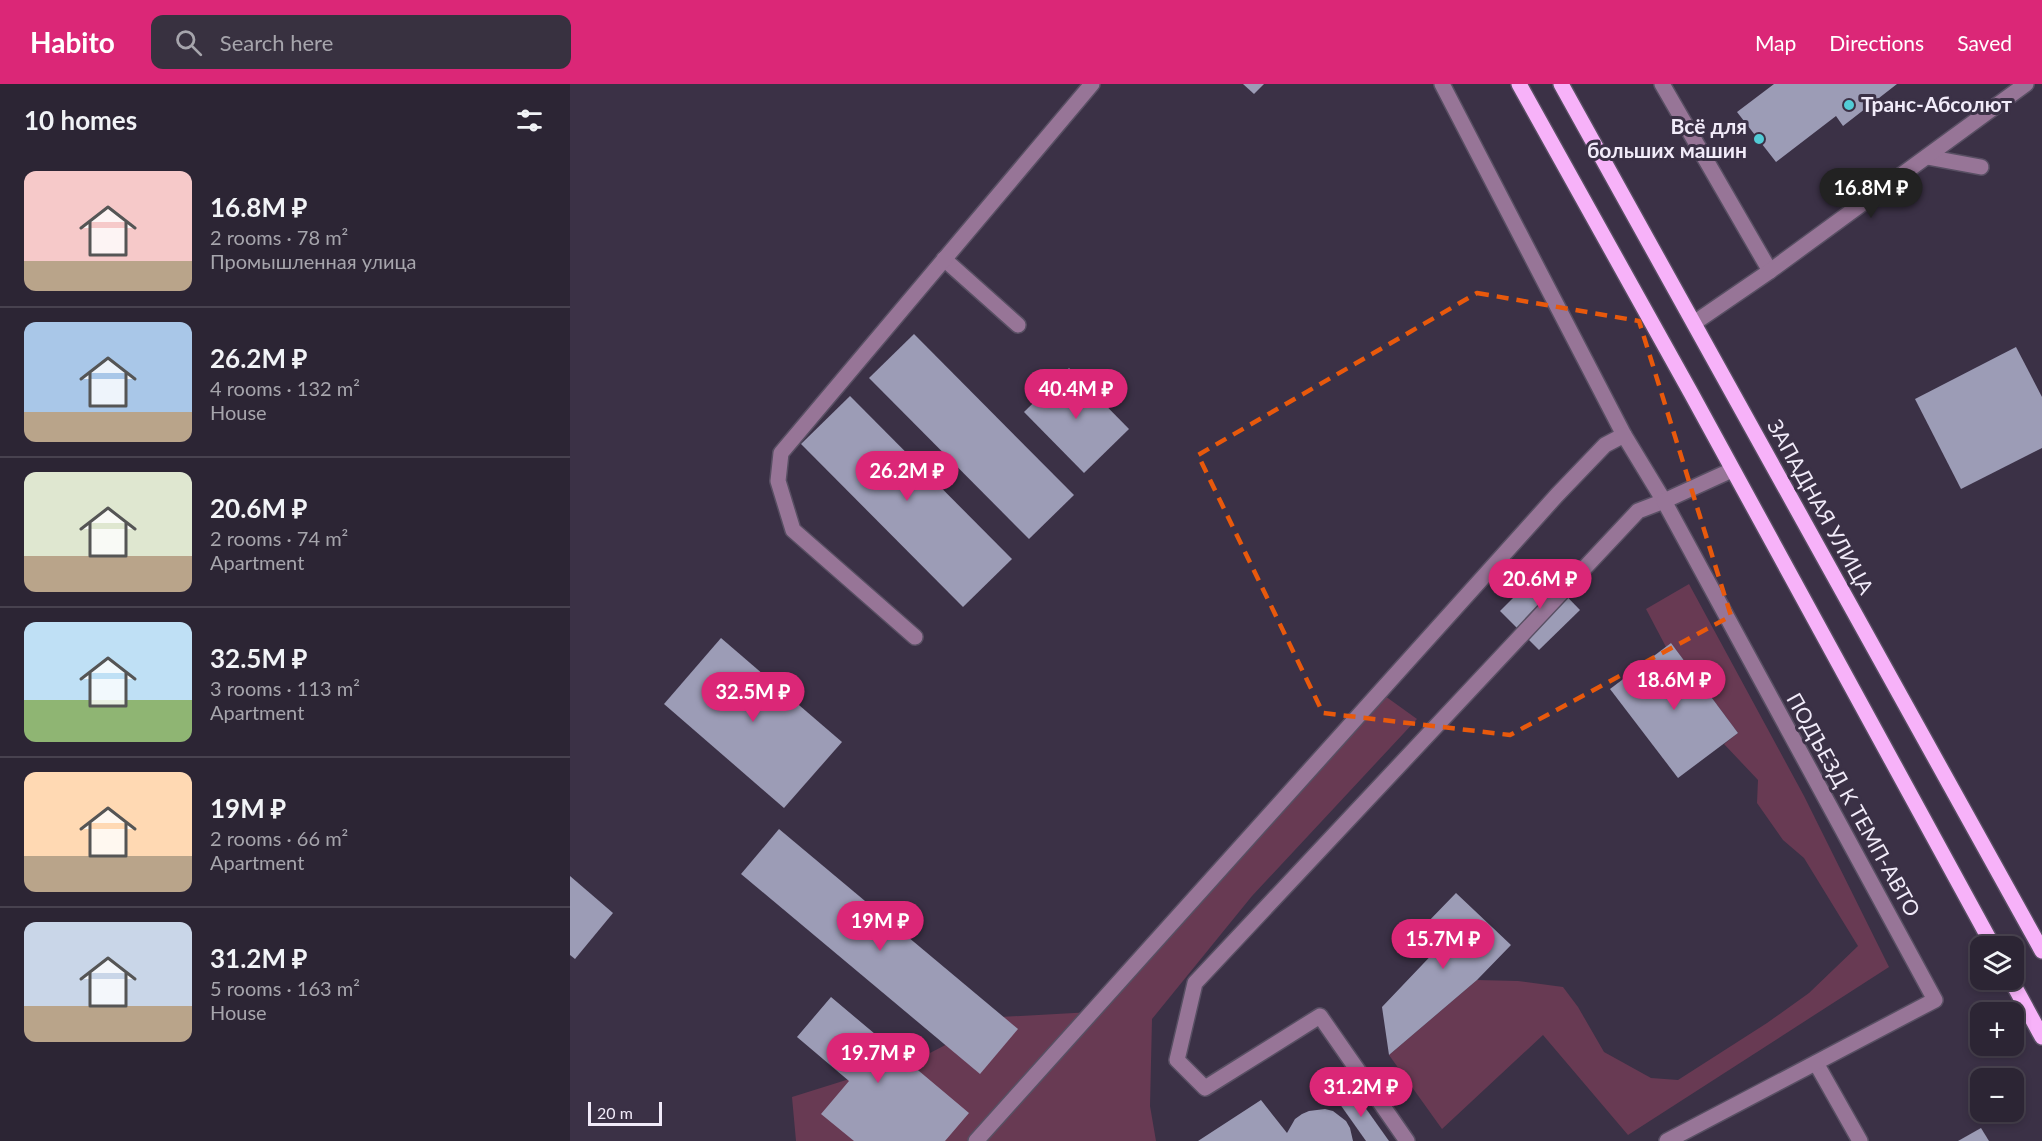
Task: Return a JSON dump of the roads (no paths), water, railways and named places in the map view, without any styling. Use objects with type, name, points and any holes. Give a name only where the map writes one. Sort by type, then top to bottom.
[{"type":"main road","points":[[1519,84],[1988,936]]},
{"type":"main road","name":"ЗАПАДНАЯ УЛИЦА","points":[[1561,84],[2042,951]]},
{"type":"main road","points":[[2016,990],[2042,1037]]},
{"type":"street","points":[[915,637],[793,530],[778,481],[781,453],[1092,84]]},
{"type":"street","points":[[1442,84],[1624,435],[1664,501]]},
{"type":"street","points":[[1662,84],[1770,272]]},
{"type":"street","points":[[1694,323],[1770,272],[2026,84]]},
{"type":"street","points":[[1927,157],[1982,167]]},
{"type":"street","points":[[944,259],[1018,325]]},
{"type":"street","points":[[976,1141],[1557,495],[1605,445],[1624,435]]},
{"type":"street","points":[[1407,1141],[1320,1016],[1205,1089],[1177,1060],[1195,983],[1638,511],[1732,470]]},
{"type":"street","name":"ПОДЪЕЗД К ТЕМП-АВТО","points":[[1664,501],[1935,1000],[1667,1141]]},
{"type":"street","points":[[1816,1063],[1860,1141]]},
{"type":"place","name":"Транс-Абсолют","points":[[1849,105]]},
{"type":"place","name":"Всё для больших машин","points":[[1759,139]]}]
